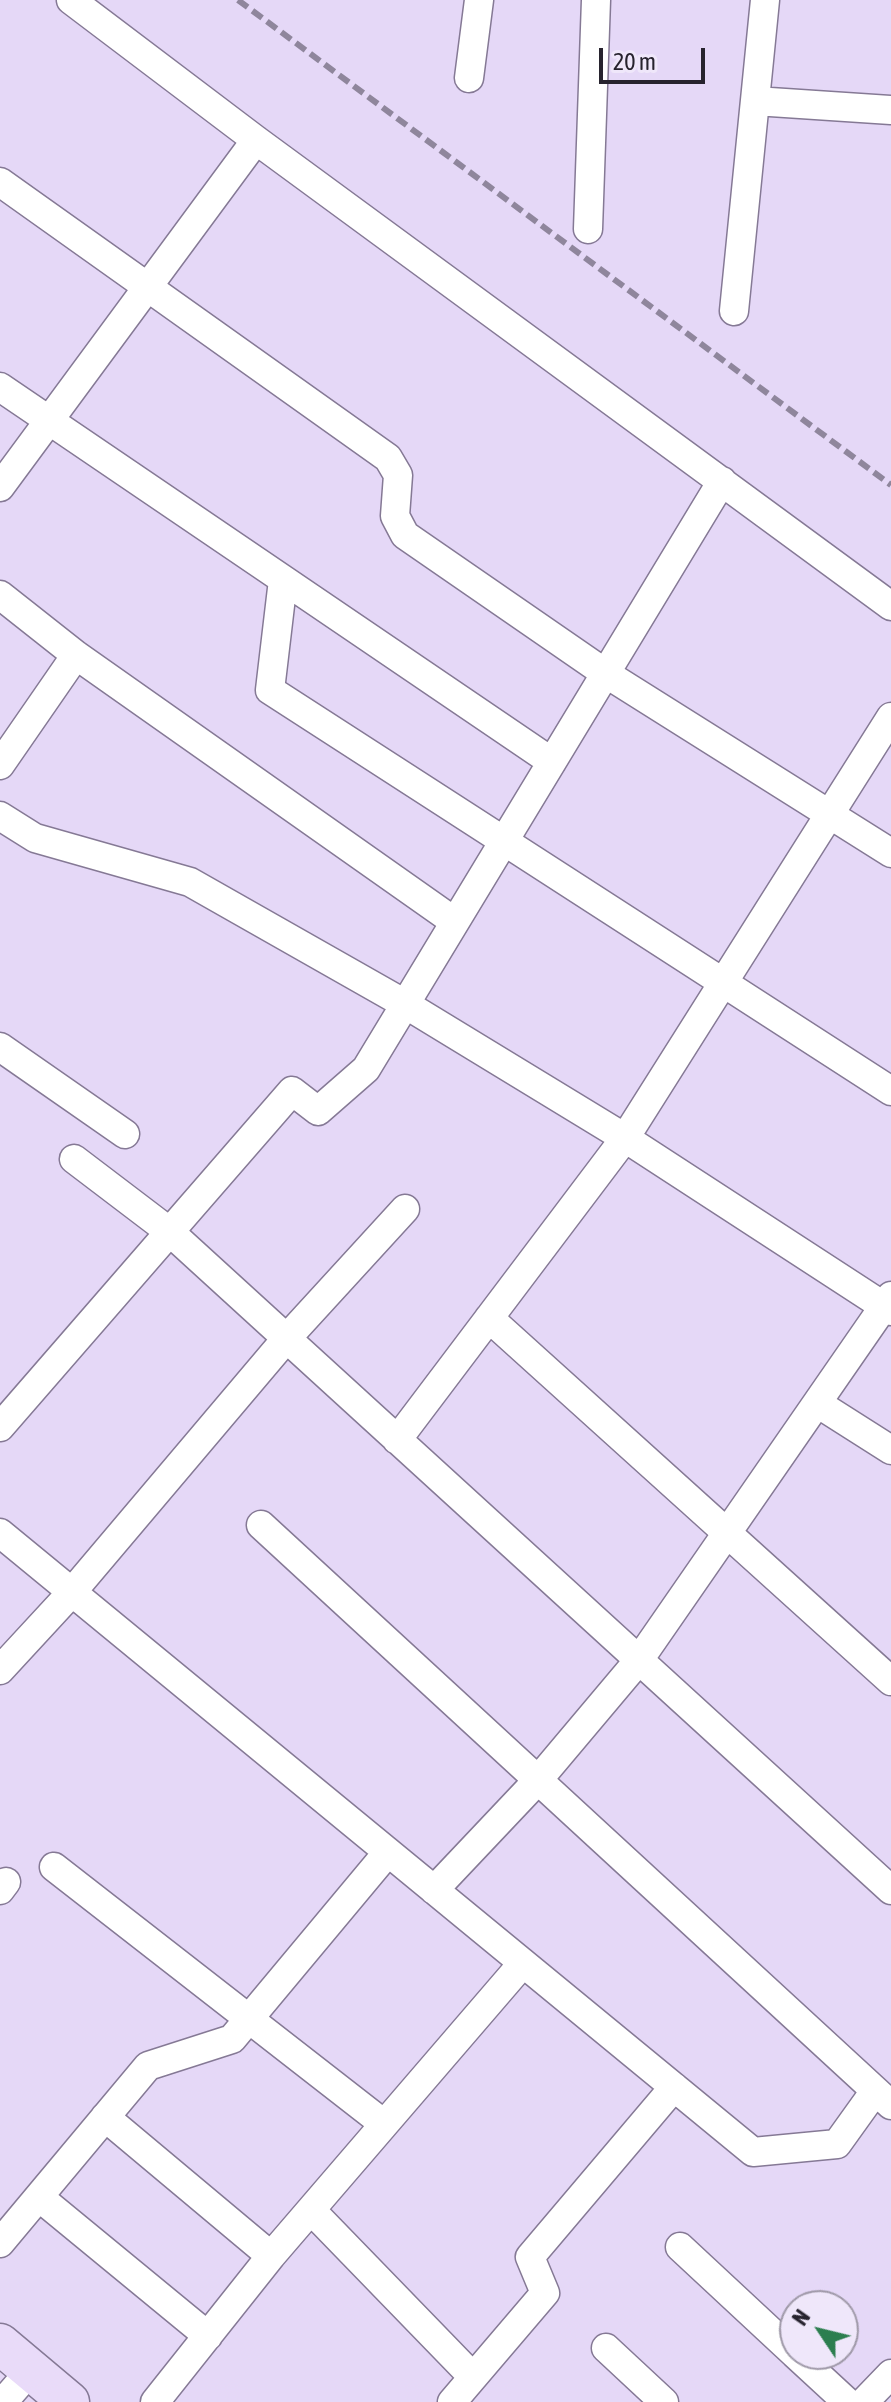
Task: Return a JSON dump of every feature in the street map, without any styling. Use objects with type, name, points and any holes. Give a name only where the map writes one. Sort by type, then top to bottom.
[{"type":"street","points":[[71,0],[256,140],[891,606]]},
{"type":"street","points":[[469,78],[479,0]]},
{"type":"street","points":[[588,229],[596,0]]},
{"type":"street","points":[[734,311],[765,0]]},
{"type":"street","points":[[755,101],[891,110]]},
{"type":"street","points":[[0,487],[256,140]]},
{"type":"street","points":[[0,182],[146,289],[388,458],[398,475],[395,516],[405,535],[605,673],[891,853]]},
{"type":"street","points":[[0,387],[552,762]]},
{"type":"street","points":[[0,1427],[292,1091],[318,1111],[366,1069],[722,481]]},
{"type":"street","points":[[283,580],[270,690],[891,1091]]},
{"type":"street","points":[[0,595],[76,655],[455,922]]},
{"type":"street","points":[[0,765],[76,655]]},
{"type":"street","points":[[397,1440],[625,1138],[891,717]]},
{"type":"street","points":[[0,816],[35,838],[190,882],[405,1004],[889,1305],[817,1403],[639,1660],[538,1780],[434,1890]]},
{"type":"street","points":[[0,1047],[125,1134]]},
{"type":"street","points":[[74,1159],[170,1232],[891,1890]]},
{"type":"street","points":[[0,1670],[72,1592],[286,1339],[405,1209]]},
{"type":"street","points":[[489,1318],[891,1681]]},
{"type":"street","points":[[817,1403],[891,1450]]},
{"type":"street","points":[[0,1533],[753,2152],[837,2144],[883,2098],[261,1525]]},
{"type":"street","points":[[0,2243],[148,2066],[232,2039],[388,1852]]},
{"type":"street","points":[[54,1867],[384,2124]]},
{"type":"street","points":[[155,2402],[271,2256],[523,1963]]},
{"type":"street","points":[[449,2402],[545,2293],[530,2257],[674,2087]]},
{"type":"street","points":[[105,2117],[271,2256]]},
{"type":"street","points":[[39,2197],[208,2336]]},
{"type":"street","points":[[311,2210],[473,2377]]},
{"type":"street","points":[[680,2247],[779,2339]]},
{"type":"street","points":[[420,2319],[438,2349],[449,2402]]},
{"type":"street","points":[[0,2344],[69,2402]]},
{"type":"street","points":[[606,2348],[664,2402]]},
{"type":"street","points":[[3,2402],[31,2370]]},
{"type":"street","points":[[812,2370],[847,2402]]},
{"type":"street","points":[[864,2402],[891,2374]]},
{"type":"railway","points":[[238,0],[891,485]]}]
